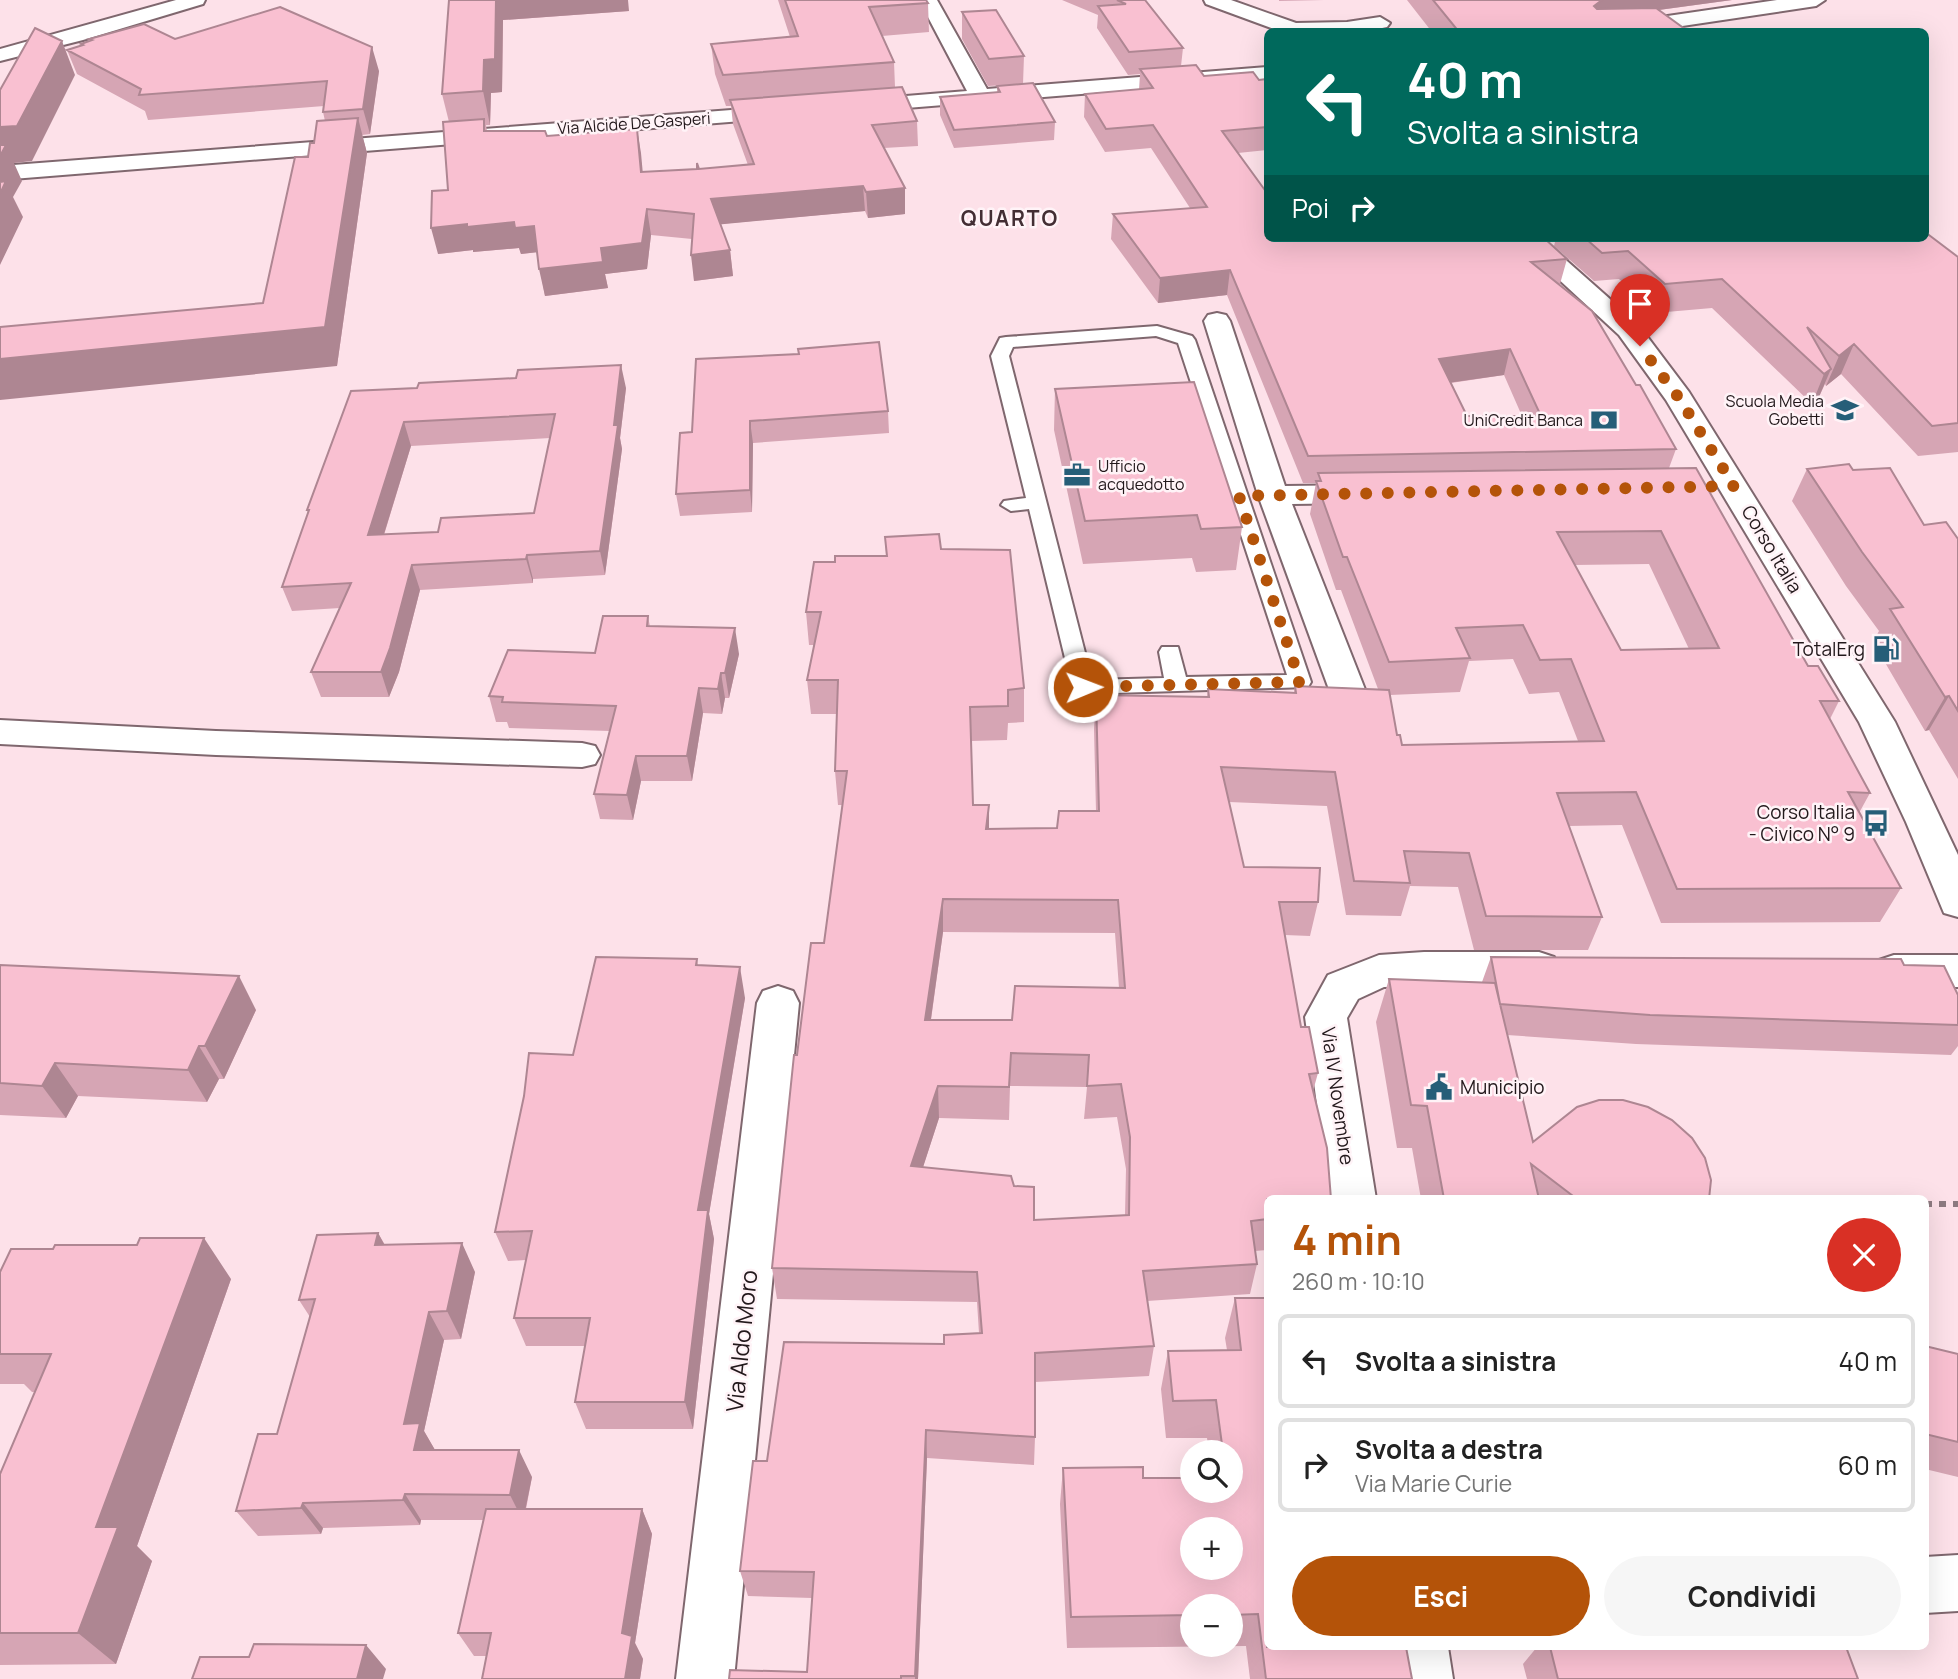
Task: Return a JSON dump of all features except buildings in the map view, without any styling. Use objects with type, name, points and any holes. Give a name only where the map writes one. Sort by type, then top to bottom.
[{"type":"street","points":[[5,66],[76,36],[196,0]]},
{"type":"street","points":[[928,0],[980,96]]},
{"type":"street","points":[[1213,0],[1293,28]]},
{"type":"street","points":[[1626,28],[1816,0]]},
{"type":"street","points":[[1342,28],[1379,21]]},
{"type":"street","points":[[841,107],[1264,73]]},
{"type":"street","name":"Via Alcide De Gasperi","points":[[0,173],[799,110]]},
{"type":"street","name":"Corso Italia","points":[[1530,242],[1628,329],[1679,398],[1720,486],[1877,722],[1925,822],[1958,902]]},
{"type":"street","points":[[1217,321],[1273,495],[1348,692]]},
{"type":"street","points":[[1273,495],[1399,493]]},
{"type":"street","points":[[0,732],[216,743],[582,755]]},
{"type":"street","name":"Via IV Novembre","points":[[1352,1195],[1326,1017],[1343,987],[1379,971],[1424,968],[1575,969]]},
{"type":"street","points":[[1862,970],[1958,971]]},
{"type":"street","name":"Via Aldo Moro","points":[[705,1679],[778,1003]]},
{"type":"street","points":[[1929,1585],[1958,1583]]},
{"type":"street","points":[[1419,1650],[1424,1679]]},
{"type":"lane","points":[[1157,331],[1186,340],[1239,496],[1300,682],[1083,687],[1000,356],[1006,342],[1157,331]]},
{"type":"lane","points":[[1239,496],[1273,495]]},
{"type":"lane","points":[[1011,505],[1037,503]]},
{"type":"lane","points":[[1170,652],[1176,685]]},
{"type":"path","points":[[1929,1204],[1958,1204]]},
{"type":"place","name":"Scuola Media Gobetti","points":[[1845,410]]},
{"type":"place","name":"UniCredit Banca","points":[[1604,420]]},
{"type":"place","name":"Ufficio acquedotto","points":[[1077,475]]},
{"type":"place","name":"TotalErg","points":[[1886,649]]},
{"type":"place","name":"Corso Italia - Civico N° 9","points":[[1876,823]]},
{"type":"place","name":"Municipio","points":[[1439,1087]]},
{"type":"district","name":"QUARTO","points":[[1010,218]]},
{"type":"route","points":[[1083,687],[1300,682],[1239,496],[1734,486],[1679,398],[1640,346]]}]
